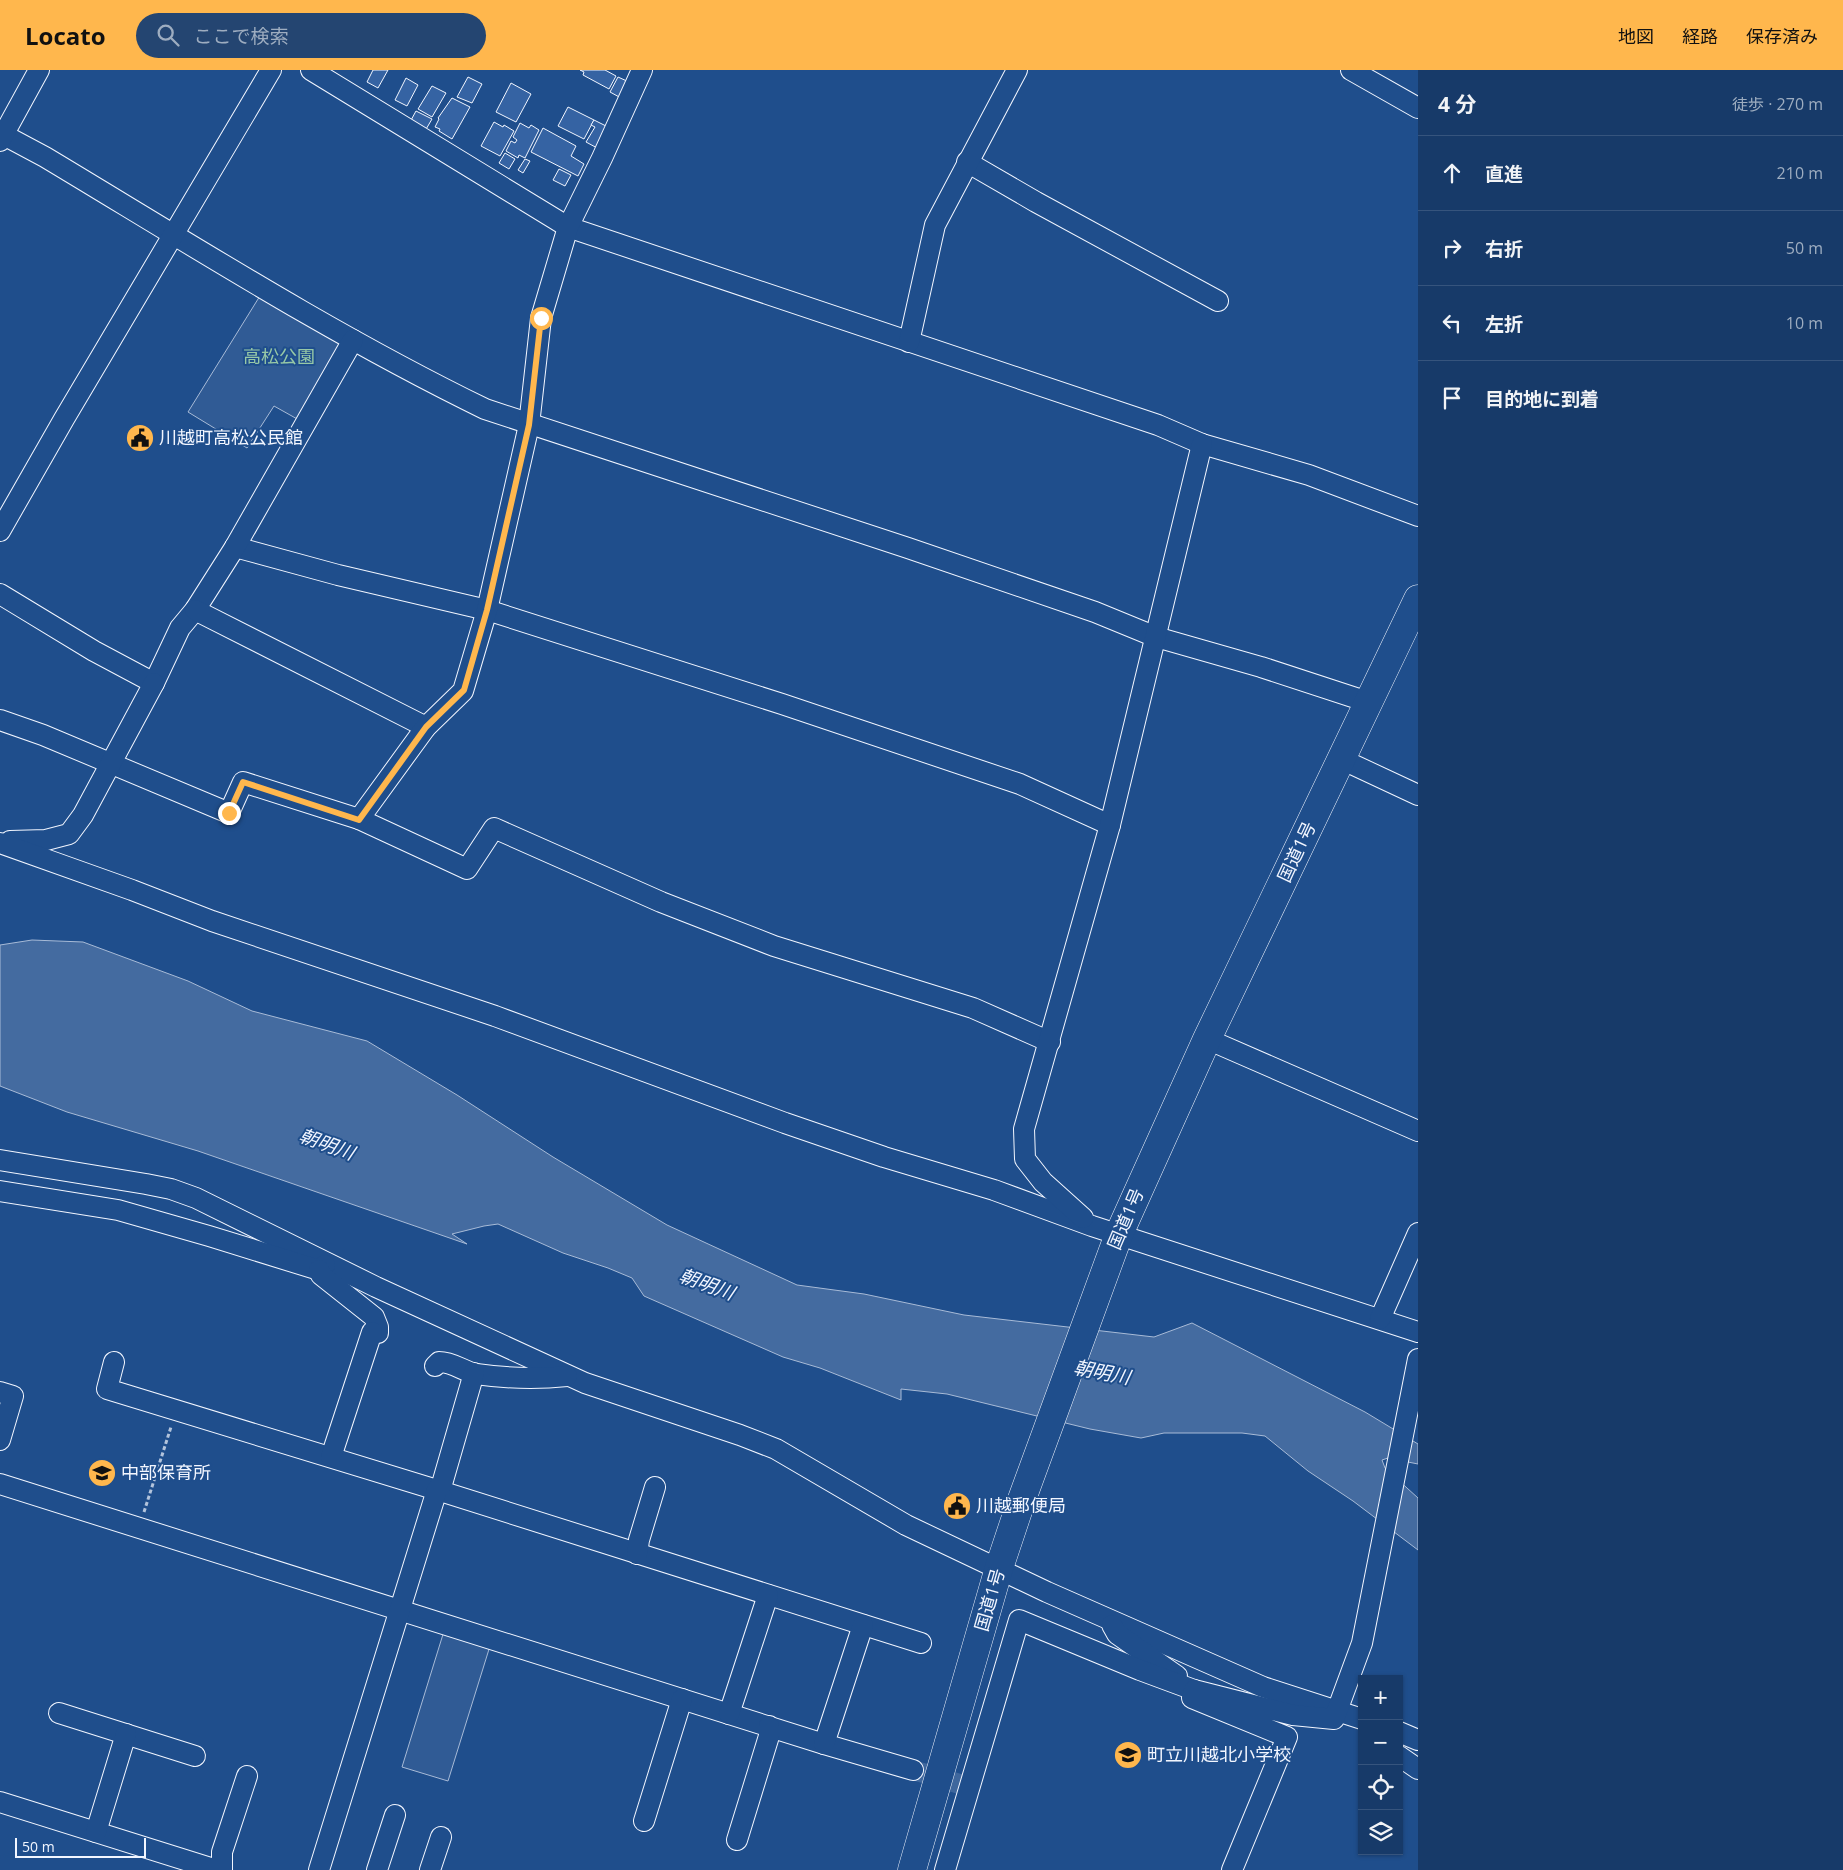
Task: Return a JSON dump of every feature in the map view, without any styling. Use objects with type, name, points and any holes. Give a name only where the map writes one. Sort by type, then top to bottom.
[{"type":"highway","name":"国道1号","points":[[912,1870],[999,1568],[1118,1234],[1208,1039],[1418,599]]},
{"type":"street","points":[[39,70],[1,136],[45,157],[353,340],[424,379],[485,409],[917,551],[1095,612],[1156,637],[1261,666],[1368,702]]},
{"type":"street","points":[[0,531],[64,418],[271,70]]},
{"type":"street","points":[[311,70],[568,227],[1158,424],[1202,444],[1309,475],[1418,516]]},
{"type":"street","points":[[359,820],[426,727],[464,690],[487,610],[529,425],[541,318],[568,227],[642,70]]},
{"type":"street","points":[[908,342],[935,225],[1017,70]]},
{"type":"street","points":[[1351,70],[1418,108]]},
{"type":"street","points":[[967,162],[1036,202],[1218,301]]},
{"type":"street","points":[[0,842],[46,840],[69,834],[83,815],[154,683],[180,628],[195,610],[235,546],[353,340]]},
{"type":"street","points":[[1092,1226],[1043,1182],[1025,1159],[1024,1129],[1110,826],[1202,444]]},
{"type":"street","points":[[235,546],[338,575],[487,610],[782,704],[1020,784],[1110,826]]},
{"type":"street","points":[[0,594],[94,651],[154,683]]},
{"type":"street","points":[[195,610],[426,727]]},
{"type":"street","points":[[0,720],[43,735],[229,813],[243,782],[359,820],[467,869],[494,828],[661,902],[774,946],[973,1008],[1050,1042]]},
{"type":"street","points":[[1341,758],[1418,795]]},
{"type":"street","points":[[0,842],[212,921],[495,1016],[785,1123],[884,1157],[994,1190],[1092,1226],[1418,1332]]},
{"type":"street","points":[[1208,1039],[1418,1131]]},
{"type":"street","points":[[0,1160],[171,1189],[196,1198],[324,1266],[585,1383],[776,1449],[906,1525],[1047,1592],[1263,1687],[1358,1718]]},
{"type":"street","points":[[0,1191],[118,1210],[324,1266]]},
{"type":"street","points":[[1380,1319],[1418,1233]]},
{"type":"street","points":[[324,1266],[320,1275],[374,1317],[378,1327],[331,1457]]},
{"type":"street","points":[[945,1870],[966,1786],[1019,1620],[1194,1690],[1293,1716],[1334,1719],[1362,1643],[1418,1359]]},
{"type":"street","points":[[114,1362],[107,1389],[437,1490],[921,1643]]},
{"type":"street","points":[[435,1366],[439,1362],[447,1362],[474,1373],[546,1378],[569,1376]]},
{"type":"street","points":[[319,1870],[401,1611],[437,1490],[442,1484],[474,1373]]},
{"type":"street","points":[[0,1392],[14,1396],[0,1440]]},
{"type":"street","points":[[0,1484],[824,1744],[913,1770]]},
{"type":"street","points":[[637,1554],[639,1540],[655,1487]]},
{"type":"street","points":[[729,1714],[768,1595]]},
{"type":"street","points":[[1108,1618],[1117,1634],[1194,1690]]},
{"type":"street","points":[[824,1744],[863,1625]]},
{"type":"street","points":[[1194,1690],[1192,1698],[1287,1737],[1232,1870]]},
{"type":"street","points":[[644,1821],[682,1699]]},
{"type":"street","points":[[60,1712],[195,1756]]},
{"type":"street","points":[[1338,1712],[1358,1727]]},
{"type":"street","points":[[737,1840],[769,1736],[769,1726]]},
{"type":"street","points":[[96,1832],[126,1734]]},
{"type":"street","points":[[1403,1734],[1418,1740]]},
{"type":"street","points":[[1403,1759],[1418,1770]]},
{"type":"street","points":[[222,1870],[222,1852],[247,1776]]},
{"type":"street","points":[[0,1802],[217,1870]]},
{"type":"street","points":[[377,1870],[395,1815]]},
{"type":"street","points":[[430,1870],[441,1837]]},
{"type":"path","points":[[139,1529],[176,1410]]},
{"type":"shaded area","name":"高松公園","points":[[263,291],[346,342],[299,420],[274,406],[247,448],[188,412]]},
{"type":"shaded area","points":[[444,1631],[490,1646],[448,1781],[402,1767]]},
{"type":"water","name":"朝明川","points":[[32,940],[83,942],[188,981],[252,1011],[367,1041],[457,1095],[553,1157],[667,1225],[797,1285],[864,1294],[964,1315],[1154,1337],[1192,1323],[1365,1412],[1418,1444],[1418,1464],[1388,1458],[1382,1460],[1385,1468],[1418,1498],[1418,1550],[1353,1501],[1308,1471],[1265,1436],[1242,1433],[1164,1433],[1141,1438],[1090,1429],[947,1394],[901,1389],[901,1400],[820,1368],[783,1357],[644,1296],[632,1278],[563,1253],[498,1224],[452,1234],[467,1244],[198,1151],[67,1112],[0,1086],[0,945]]},
{"type":"building","points":[[373,70],[388,70],[378,88],[367,82]]},
{"type":"building","points":[[580,70],[605,70],[616,76],[609,89],[583,75],[584,72]]},
{"type":"building","points":[[468,77],[482,84],[472,103],[457,97]]},
{"type":"building","points":[[618,77],[629,82],[621,98],[610,92]]},
{"type":"building","points":[[406,78],[418,85],[407,106],[395,100]]},
{"type":"building","points":[[511,83],[531,94],[516,122],[496,112]]},
{"type":"building","points":[[432,86],[446,93],[432,117],[418,109]]},
{"type":"building","points":[[452,98],[470,107],[452,139],[435,127],[438,118]]},
{"type":"building","points":[[568,107],[594,120],[584,139],[558,126]]},
{"type":"building","points":[[416,111],[432,119],[425,131],[410,122]]},
{"type":"building","points":[[594,120],[608,127],[599,149],[586,142],[595,127],[591,125]]},
{"type":"building","points":[[494,122],[514,131],[500,156],[481,146]]},
{"type":"building","points":[[520,123],[529,128],[531,125],[539,130],[525,158],[519,155],[518,158],[506,151],[511,141],[515,143],[517,140],[513,137]]},
{"type":"building","points":[[543,128],[576,146],[571,156],[584,164],[578,176],[531,152]]},
{"type":"building","points":[[505,153],[515,159],[509,169],[499,163]]},
{"type":"building","points":[[525,159],[530,161],[523,173],[518,170]]},
{"type":"building","points":[[559,169],[571,175],[565,186],[553,180]]},
{"type":"tunnel","points":[[913,1770],[963,1785]]},
{"type":"place","name":"川越町高松公民館","points":[[140,438]]},
{"type":"place","name":"中部保育所","points":[[102,1473]]},
{"type":"place","name":"川越郵便局","points":[[957,1506]]},
{"type":"place","name":"町立川越北小学校","points":[[1128,1755]]},
{"type":"route","points":[[229,813],[243,782],[359,820],[426,727],[464,690],[487,610],[529,425],[541,318]]}]
